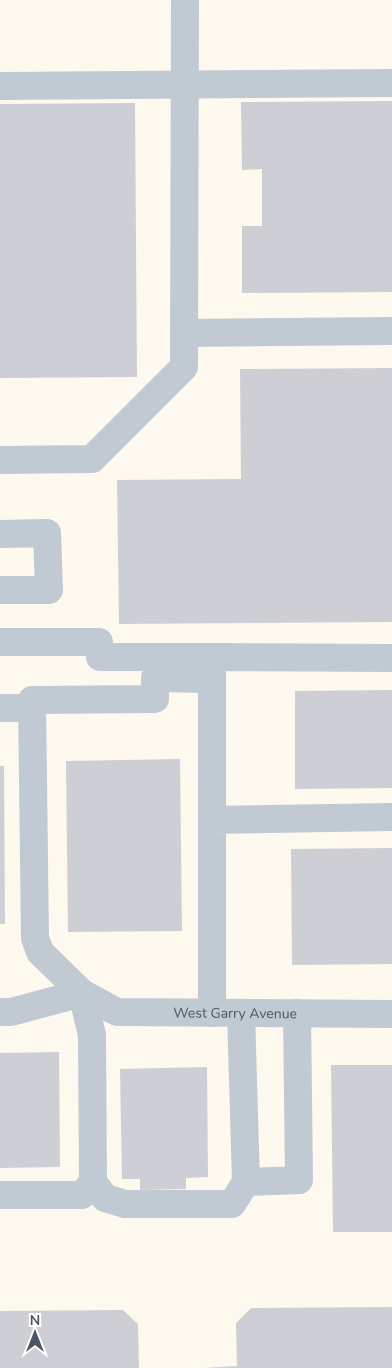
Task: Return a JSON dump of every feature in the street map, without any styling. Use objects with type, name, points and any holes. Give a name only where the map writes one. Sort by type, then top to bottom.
[{"type":"street","points":[[0,460],[92,459],[184,367],[185,0]]},
{"type":"street","points":[[0,86],[392,83]]},
{"type":"street","points":[[184,333],[392,331]]},
{"type":"street","points":[[0,534],[47,533],[48,590],[0,590]]},
{"type":"street","points":[[0,642],[99,642],[100,657],[212,668]]},
{"type":"street","points":[[0,708],[32,708],[32,700],[155,699],[154,678],[212,668],[392,658]]},
{"type":"street","points":[[212,668],[212,1013]]},
{"type":"street","name":"West Garry Avenue","points":[[32,708],[35,938],[40,952],[82,993],[117,1012],[392,1014]]},
{"type":"street","points":[[212,820],[392,818]]},
{"type":"street","points":[[0,1012],[11,1012],[82,993],[92,1035],[93,1182],[104,1198],[125,1204],[232,1204],[246,1182],[241,1013]]},
{"type":"street","points":[[246,1182],[299,1180],[297,1013]]},
{"type":"street","points":[[0,1195],[82,1195],[93,1182]]},
{"type":"shaded area","points":[[0,0],[392,0],[392,1368],[0,1368]]},
{"type":"building","points":[[392,101],[392,292],[242,293],[242,226],[262,226],[262,169],[242,170],[241,102]]},
{"type":"building","points":[[135,103],[137,377],[0,378],[0,104]]},
{"type":"building","points":[[392,368],[392,622],[119,624],[117,480],[241,479],[240,369]]},
{"type":"building","points":[[392,690],[392,788],[295,789],[295,691]]},
{"type":"building","points":[[180,759],[182,931],[68,932],[66,761]]},
{"type":"building","points":[[0,766],[4,766],[5,924],[0,924]]},
{"type":"building","points":[[392,848],[392,964],[292,965],[291,849]]},
{"type":"building","points":[[59,1052],[60,1167],[0,1168],[0,1053]]},
{"type":"building","points":[[331,1065],[392,1065],[392,1232],[333,1232]]},
{"type":"building","points":[[207,1067],[208,1177],[186,1178],[186,1189],[140,1190],[140,1179],[122,1179],[120,1069]]},
{"type":"building","points":[[392,1307],[392,1368],[204,1368],[237,1366],[236,1323],[251,1308]]},
{"type":"building","points":[[123,1310],[138,1324],[139,1368],[0,1368],[0,1311]]}]
